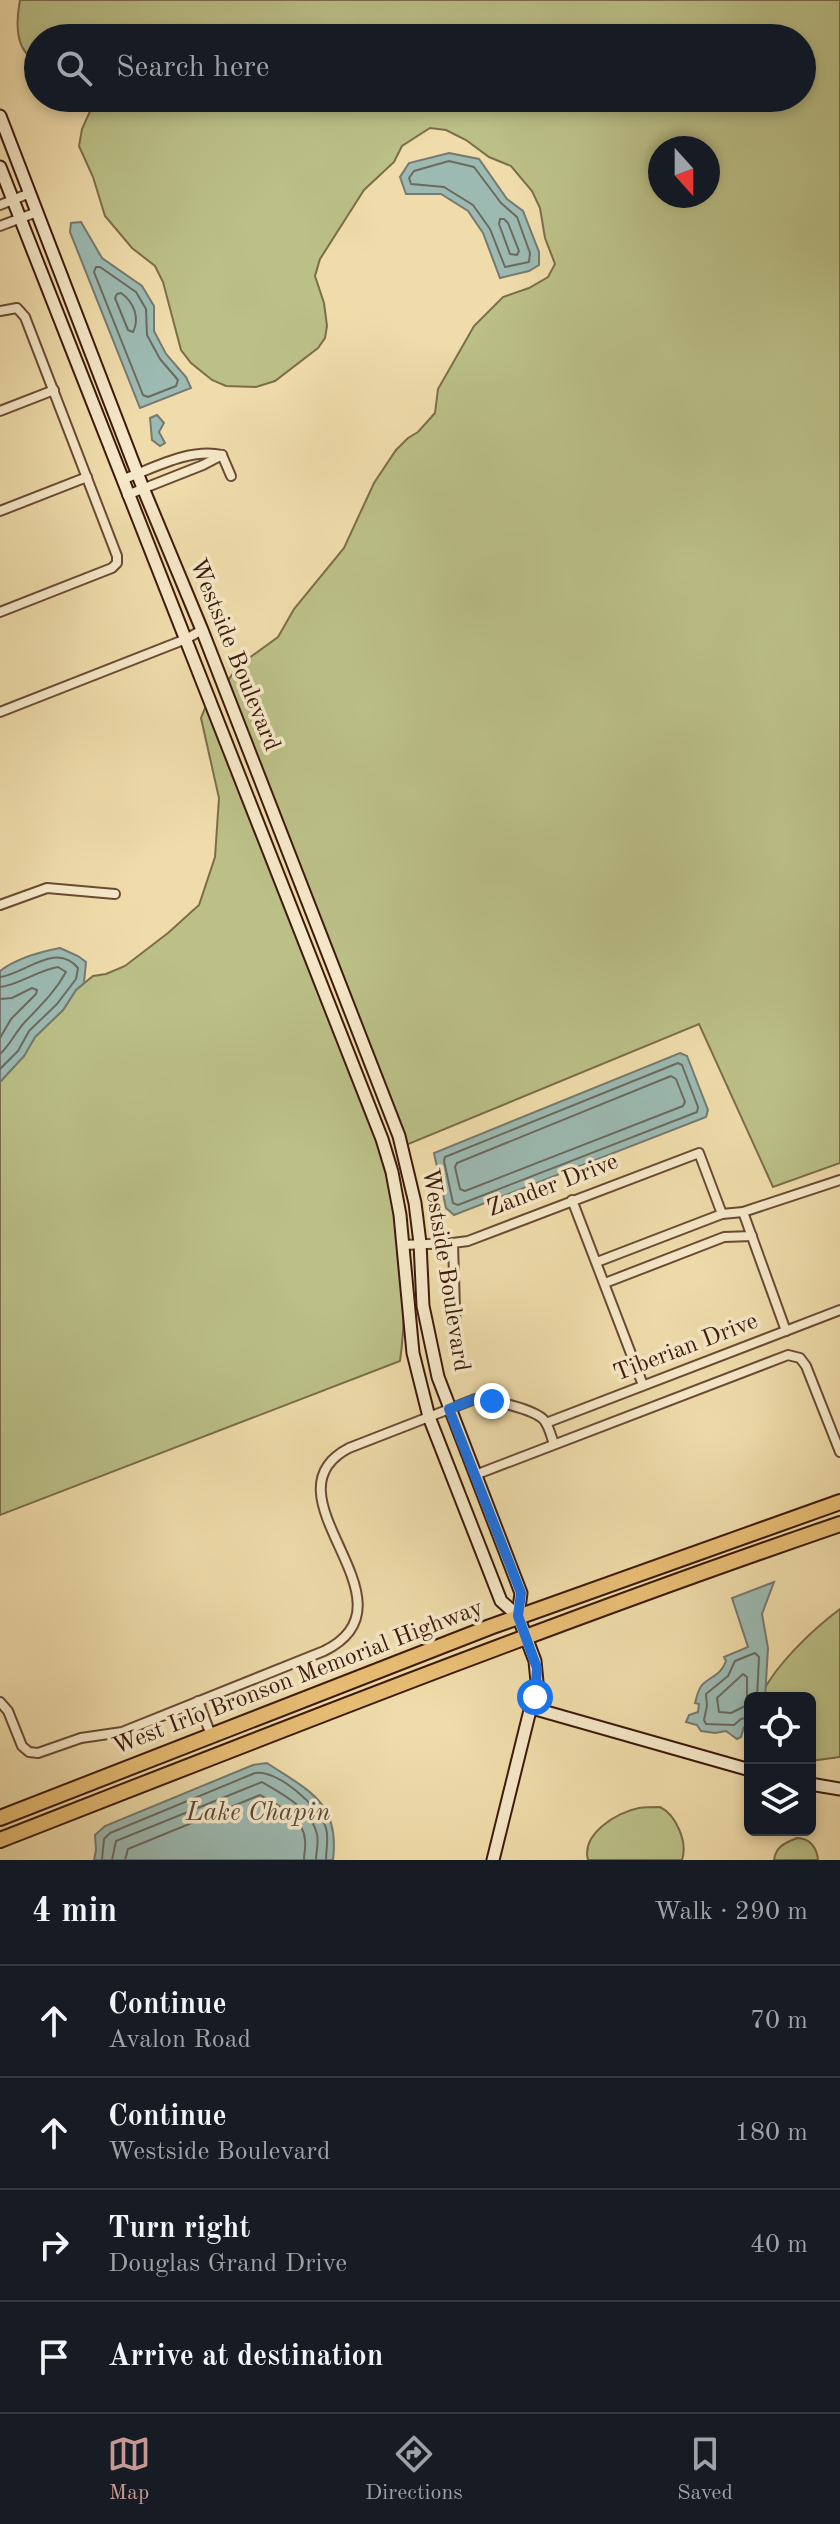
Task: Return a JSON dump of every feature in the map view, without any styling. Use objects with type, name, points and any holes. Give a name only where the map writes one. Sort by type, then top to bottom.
[{"type":"highway","name":"West Irlo Bronson Memorial Highway","points":[[0,1818],[518,1616],[840,1502]]},
{"type":"highway","name":"West Irlo Bronson Memorial Highway","points":[[0,1840],[527,1637],[838,1523]]},
{"type":"highway","points":[[190,1766],[211,1735]]},
{"type":"street","name":"Westside Boulevard","points":[[0,116],[399,1136],[415,1203],[423,1306],[430,1344],[449,1409],[521,1593],[518,1616]]},
{"type":"street","name":"Westside Boulevard","points":[[0,167],[382,1139],[392,1172],[413,1353],[429,1417],[501,1601],[518,1616]]},
{"type":"street","points":[[0,205],[30,193]]},
{"type":"street","points":[[0,226],[37,212]]},
{"type":"street","points":[[0,311],[17,308],[25,317],[117,553],[117,563],[112,568],[0,612]]},
{"type":"street","points":[[0,411],[54,390]]},
{"type":"street","points":[[124,479],[196,454],[222,455]]},
{"type":"street","points":[[127,495],[222,455]]},
{"type":"street","points":[[222,455],[231,476]]},
{"type":"street","points":[[175,460],[181,474]]},
{"type":"street","points":[[0,511],[87,477]]},
{"type":"street","points":[[0,712],[202,630]]},
{"type":"street","points":[[0,905],[47,888],[115,894]]},
{"type":"street","name":"Zander Drive","points":[[402,1245],[468,1241],[699,1153],[722,1214]]},
{"type":"street","points":[[597,1262],[722,1214],[743,1212],[840,1180]]},
{"type":"street","points":[[572,1200],[643,1385]]},
{"type":"street","points":[[743,1212],[786,1331]]},
{"type":"street","points":[[605,1283],[724,1237],[752,1236]]},
{"type":"street","points":[[453,1243],[456,1342]]},
{"type":"street","name":"Tiberian Drive","points":[[546,1423],[840,1310]]},
{"type":"street","points":[[475,1475],[788,1355],[800,1358],[806,1366],[840,1452]]},
{"type":"street","points":[[0,1702],[8,1711],[22,1746],[33,1754],[81,1738],[122,1732],[324,1651],[350,1633],[357,1620],[359,1602],[323,1506],[321,1489],[324,1472],[334,1457],[349,1448],[475,1399],[534,1413],[546,1423],[554,1444]]},
{"type":"street","points":[[493,1860],[532,1708],[537,1675],[518,1616]]},
{"type":"street","points":[[198,1701],[211,1735]]},
{"type":"street","points":[[532,1708],[744,1768]]},
{"type":"street","points":[[816,1785],[840,1789]]},
{"type":"green space","points":[[20,0],[840,0],[840,1163],[773,1187],[699,1024],[406,1145],[227,682],[238,666],[278,637],[294,609],[344,548],[374,483],[396,450],[435,413],[438,389],[474,326],[503,297],[548,277],[555,264],[545,238],[540,208],[532,191],[511,166],[489,157],[446,130],[430,128],[402,146],[394,162],[364,190],[320,259],[315,276],[324,303],[327,326],[325,338],[318,348],[275,381],[256,387],[226,386],[212,380],[181,350],[163,282],[155,266],[132,248],[105,216],[79,146],[90,112],[816,112],[816,24],[24,24],[24,51],[18,35]]},
{"type":"green space","points":[[207,703],[378,1140],[392,1192],[401,1249],[404,1307],[400,1361],[0,1515],[0,1082],[24,1056],[35,1037],[63,1010],[76,990],[93,976],[125,966],[199,905],[215,857],[219,798],[201,718]]},
{"type":"green space","points":[[840,1609],[840,1757],[816,1760],[816,1692],[763,1692],[795,1649]]},
{"type":"green space","points":[[660,1807],[671,1816],[679,1830],[683,1845],[682,1860],[588,1860],[590,1841],[611,1819],[630,1810]]},
{"type":"green space","points":[[797,1838],[812,1844],[818,1860],[774,1860],[779,1848]]},
{"type":"water","points":[[449,153],[479,159],[507,199],[523,211],[539,252],[539,265],[529,271],[500,278],[483,233],[468,211],[441,194],[406,194],[400,177],[409,163]]},
{"type":"water","points":[[81,222],[102,258],[142,286],[154,306],[154,331],[166,354],[186,377],[191,388],[140,408],[70,232],[71,223]]},
{"type":"water","points":[[157,415],[164,423],[159,432],[165,443],[160,446],[152,440],[150,418]]},
{"type":"water","points":[[60,948],[86,962],[84,983],[63,1010],[35,1037],[24,1056],[0,1082],[0,971],[28,956]]},
{"type":"water","points":[[680,1053],[687,1056],[708,1110],[706,1117],[454,1215],[446,1208],[434,1153]]},
{"type":"water","points":[[774,1582],[762,1614],[768,1648],[765,1692],[744,1692],[744,1727],[741,1737],[737,1739],[726,1731],[701,1731],[697,1725],[686,1722],[689,1715],[698,1712],[699,1704],[695,1703],[700,1688],[722,1669],[726,1661],[724,1657],[748,1647],[732,1598]]},
{"type":"water","name":"Lake Chapin","points":[[267,1763],[308,1791],[326,1811],[332,1824],[333,1860],[94,1860],[95,1835],[105,1826],[253,1765]]},
{"type":"route","points":[[492,1401],[475,1399],[449,1409],[521,1593],[518,1616],[537,1668],[535,1697]]}]
